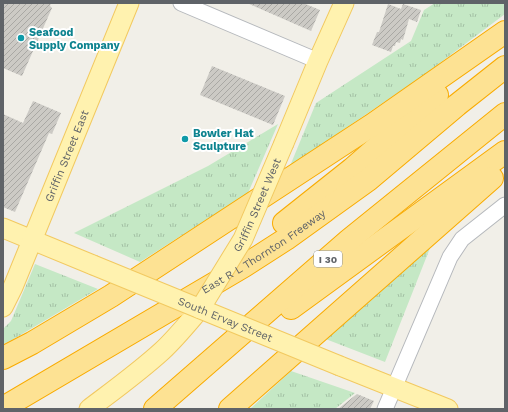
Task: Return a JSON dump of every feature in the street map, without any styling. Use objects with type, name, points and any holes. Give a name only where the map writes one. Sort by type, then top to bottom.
[{"type":"highway","points":[[3,358],[38,339],[130,284],[372,125],[505,32]]},
{"type":"highway","points":[[244,266],[271,234],[352,168],[505,36]]},
{"type":"highway","name":"East R L Thornton Freeway","points":[[3,408],[244,266],[286,239],[368,180],[457,105],[505,67]]},
{"type":"highway","name":"I 30","points":[[157,409],[349,240],[505,114]]},
{"type":"highway","points":[[157,409],[251,338],[505,152]]},
{"type":"highway","points":[[230,409],[505,167]]},
{"type":"main road","name":"Griffin Street East","points":[[3,307],[13,287],[129,3]]},
{"type":"main road","name":"Griffin Street West","points":[[89,409],[162,351],[200,309],[217,283],[243,239],[318,60],[344,3]]},
{"type":"main road","name":"South Ervay Street","points":[[3,228],[448,409]]},
{"type":"street","points":[[180,3],[318,60]]},
{"type":"street","points":[[385,409],[456,246],[462,239],[505,205]]},
{"type":"green space","points":[[435,3],[505,3],[505,14],[424,75],[290,166],[316,103],[411,41],[424,10]]},
{"type":"green space","points":[[278,124],[248,193],[140,262],[74,233],[208,166]]},
{"type":"green space","points":[[432,243],[385,362],[323,338]]},
{"type":"green space","points":[[35,264],[98,289],[3,344],[3,329],[11,321]]},
{"type":"green space","points":[[291,371],[355,393],[335,409],[250,409]]},
{"type":"building","name":"Seafood Supply Company","points":[[3,3],[51,3],[50,6],[52,8],[22,76],[3,68]]},
{"type":"building","points":[[247,3],[303,3],[320,10],[311,31]]},
{"type":"building","points":[[388,4],[401,9],[403,4],[421,10],[417,22],[409,19],[403,40],[401,39],[400,43],[396,42],[391,52],[372,45],[377,32],[379,32]]},
{"type":"building","points":[[212,66],[285,96],[273,125],[200,95]]},
{"type":"building","points":[[33,101],[61,113],[52,134],[49,133],[15,212],[3,207],[3,114],[23,123]]},
{"type":"building","points":[[357,394],[374,401],[370,409],[338,409]]},
{"type":"place","name":"Seafood Supply Company","points":[[21,38]]},
{"type":"place","name":"Bowler Hat Sculpture","points":[[185,139]]}]
